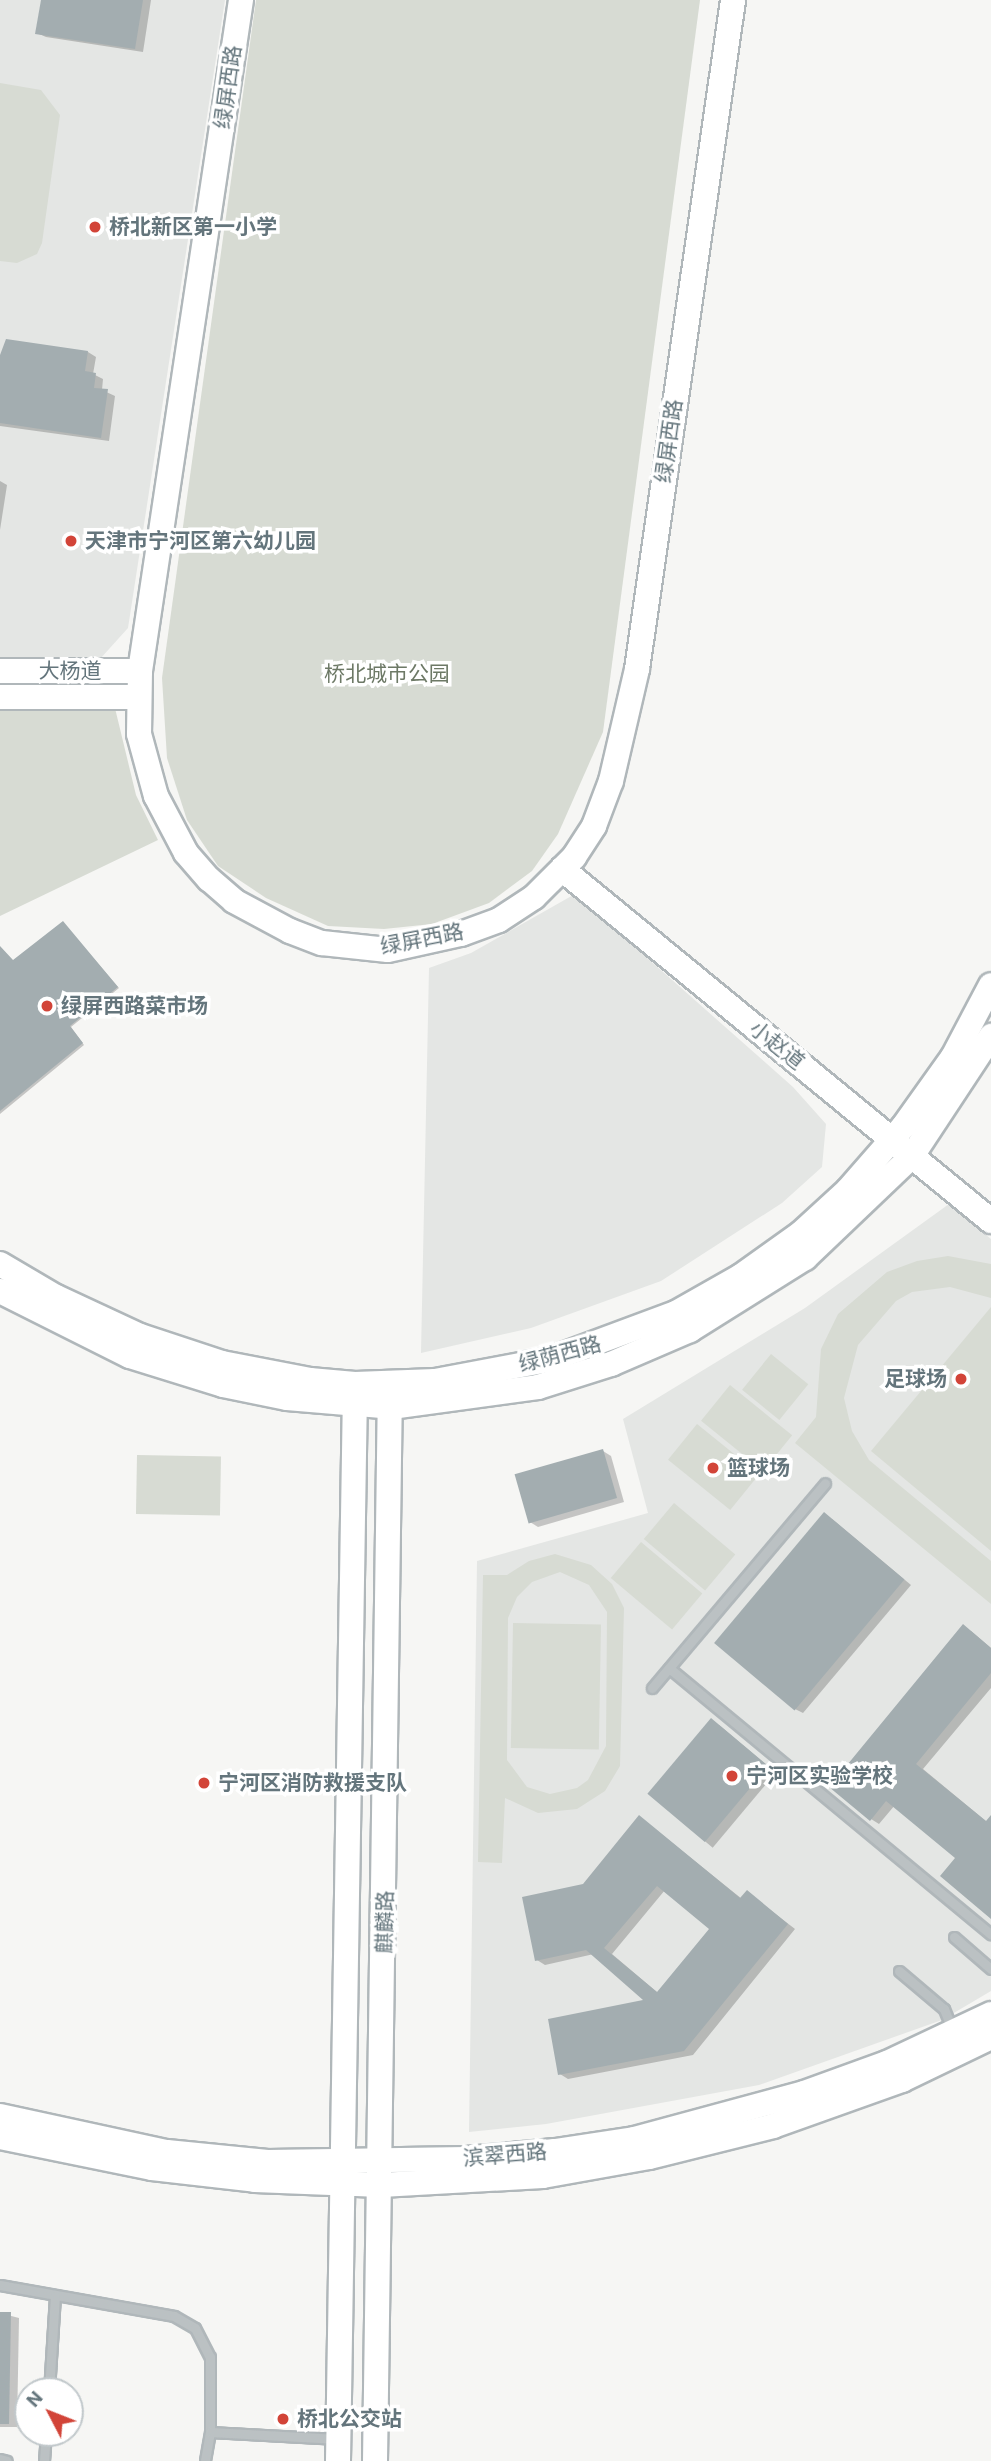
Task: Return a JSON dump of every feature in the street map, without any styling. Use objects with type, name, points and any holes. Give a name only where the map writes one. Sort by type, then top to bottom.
[{"type":"street","name":"绿屏西路","points":[[241,0],[140,670],[137,697],[146,765],[156,796],[186,853],[234,901],[290,931],[322,943],[388,950],[426,943],[499,920],[534,897],[568,863],[594,826],[611,781],[637,669],[733,0]]},
{"type":"street","name":"大杨道","points":[[0,671],[140,670]]},
{"type":"street","name":"大杨道","points":[[0,697],[137,697]]},
{"type":"street","name":"小赵道","points":[[568,863],[908,1142],[991,1221]]},
{"type":"street","name":"绿荫西路","points":[[908,1142],[991,985]]},
{"type":"street","name":"绿荫西路","points":[[0,1291],[102,1345],[166,1368],[274,1395],[391,1395],[538,1387],[611,1364],[690,1330],[805,1258],[908,1142],[991,1036]]},
{"type":"street","name":"小赵道","points":[[908,1142],[991,1199]]},
{"type":"street","name":"绿荫西路","points":[[0,1264],[91,1315],[180,1351],[354,1395]]},
{"type":"street","name":"麒麟路","points":[[339,2450],[340,2174],[354,1395]]},
{"type":"street","name":"麒麟路","points":[[375,2461],[382,2174],[391,1395]]},
{"type":"street","name":"滨翠西路","points":[[0,2137],[152,2168],[340,2174],[543,2176],[649,2157],[773,2126],[867,2094],[959,2042],[991,2014]]},
{"type":"street","name":"滨翠西路","points":[[959,2042],[991,2037]]},
{"type":"street","name":"滨翠西路","points":[[0,2116],[167,2152],[340,2174]]},
{"type":"lane","points":[[652,1688],[825,1483]]},
{"type":"lane","points":[[669,1668],[991,1934]]},
{"type":"lane","points":[[954,1937],[991,1969]]},
{"type":"lane","points":[[899,1971],[944,2010],[959,2042]]},
{"type":"lane","points":[[0,2286],[174,2316],[195,2328],[210,2357],[211,2432],[205,2461]]},
{"type":"lane","points":[[49,2377],[55,2296]]},
{"type":"lane","points":[[211,2432],[339,2450]]},
{"type":"lane","points":[[0,2459],[7,2461]]},
{"type":"shaded area","name":"桥北新区第一小学","points":[[0,0],[225,0],[128,628],[100,659],[0,657]]},
{"type":"shaded area","points":[[575,894],[793,1087],[826,1124],[822,1167],[782,1203],[661,1281],[531,1328],[421,1353],[429,968],[471,953]]},
{"type":"shaded area","name":"宁河区实验学校","points":[[949,1204],[991,1239],[991,1991],[942,2020],[759,2085],[546,2124],[469,2132],[477,1561],[648,1513],[623,1419],[805,1308]]},
{"type":"green space","name":"桥北城市公园","points":[[256,0],[700,0],[603,732],[558,834],[532,871],[489,903],[432,924],[384,929],[328,926],[266,898],[218,866],[187,820],[167,758],[162,678]]},
{"type":"green space","points":[[0,83],[41,90],[60,115],[42,243],[37,254],[17,263],[0,261]]},
{"type":"green space","points":[[114,704],[136,795],[158,840],[0,916],[0,707]]},
{"type":"green space","points":[[948,1256],[991,1264],[991,1298],[950,1287],[912,1292],[896,1301],[858,1345],[844,1398],[852,1431],[869,1460],[991,1561],[991,1604],[795,1443],[816,1417],[821,1349],[838,1314],[887,1272],[917,1261]]},
{"type":"green space","name":"足球场","points":[[991,1307],[991,1551],[871,1451]]},
{"type":"green space","name":"篮球场","points":[[771,1354],[808,1384],[779,1420],[742,1390]]},
{"type":"green space","name":"篮球场","points":[[730,1385],[792,1435],[763,1471],[701,1421]]},
{"type":"green space","name":"篮球场","points":[[697,1424],[759,1474],[730,1510],[668,1460]]},
{"type":"green space","points":[[137,1455],[221,1456],[220,1515],[136,1514]]},
{"type":"green space","name":"篮球场","points":[[674,1503],[735,1554],[705,1590],[644,1539]]},
{"type":"green space","points":[[641,1542],[702,1593],[672,1629],[611,1578]]},
{"type":"green space","points":[[555,1554],[591,1565],[612,1584],[624,1608],[620,1766],[605,1791],[577,1809],[538,1813],[505,1798],[502,1863],[478,1862],[483,1575],[507,1575],[529,1561]],"holes":[[[560,1572],[589,1585],[607,1612],[606,1746],[588,1780],[577,1788],[550,1794],[527,1787],[507,1760],[508,1618],[517,1597],[532,1582]]]},
{"type":"green space","points":[[513,1623],[601,1625],[599,1750],[511,1748]]},
{"type":"building","points":[[41,0],[143,0],[135,49],[35,34]]},
{"type":"building","points":[[6,339],[88,351],[85,371],[96,373],[94,388],[108,389],[101,438],[0,423],[0,355]]},
{"type":"building","name":"绿屏西路菜市场","points":[[63,921],[118,987],[70,1026],[83,1043],[0,1111],[0,946],[13,960]]},
{"type":"building","points":[[603,1449],[617,1498],[529,1523],[515,1474]]},
{"type":"building","points":[[824,1512],[904,1579],[795,1710],[714,1643]]},
{"type":"building","points":[[963,1624],[991,1648],[991,1673],[916,1764],[986,1821],[991,1815],[991,1919],[940,1876],[955,1858],[886,1801],[870,1821],[829,1787]]},
{"type":"building","points":[[711,1718],[768,1766],[705,1842],[647,1794]]},
{"type":"building","points":[[639,1815],[740,1898],[747,1890],[788,1924],[684,2051],[558,2075],[548,2019],[643,2000],[586,1950],[535,1961],[522,1897],[583,1884]],"holes":[[[657,1886],[709,1929],[657,1992],[604,1948]]]},
{"type":"building","points":[[0,2312],[11,2312],[9,2424],[0,2424]]},
{"type":"place","name":"桥北新区第一小学","points":[[95,227]]},
{"type":"place","name":"天津市宁河区第六幼儿园","points":[[71,541]]},
{"type":"place","name":"绿屏西路菜市场","points":[[47,1006]]},
{"type":"place","name":"足球场","points":[[961,1379]]},
{"type":"place","name":"篮球场","points":[[713,1468]]},
{"type":"place","name":"宁河区实验学校","points":[[732,1776]]},
{"type":"place","name":"宁河区消防救援支队","points":[[204,1783]]},
{"type":"place","name":"桥北公交站","points":[[283,2419]]}]
